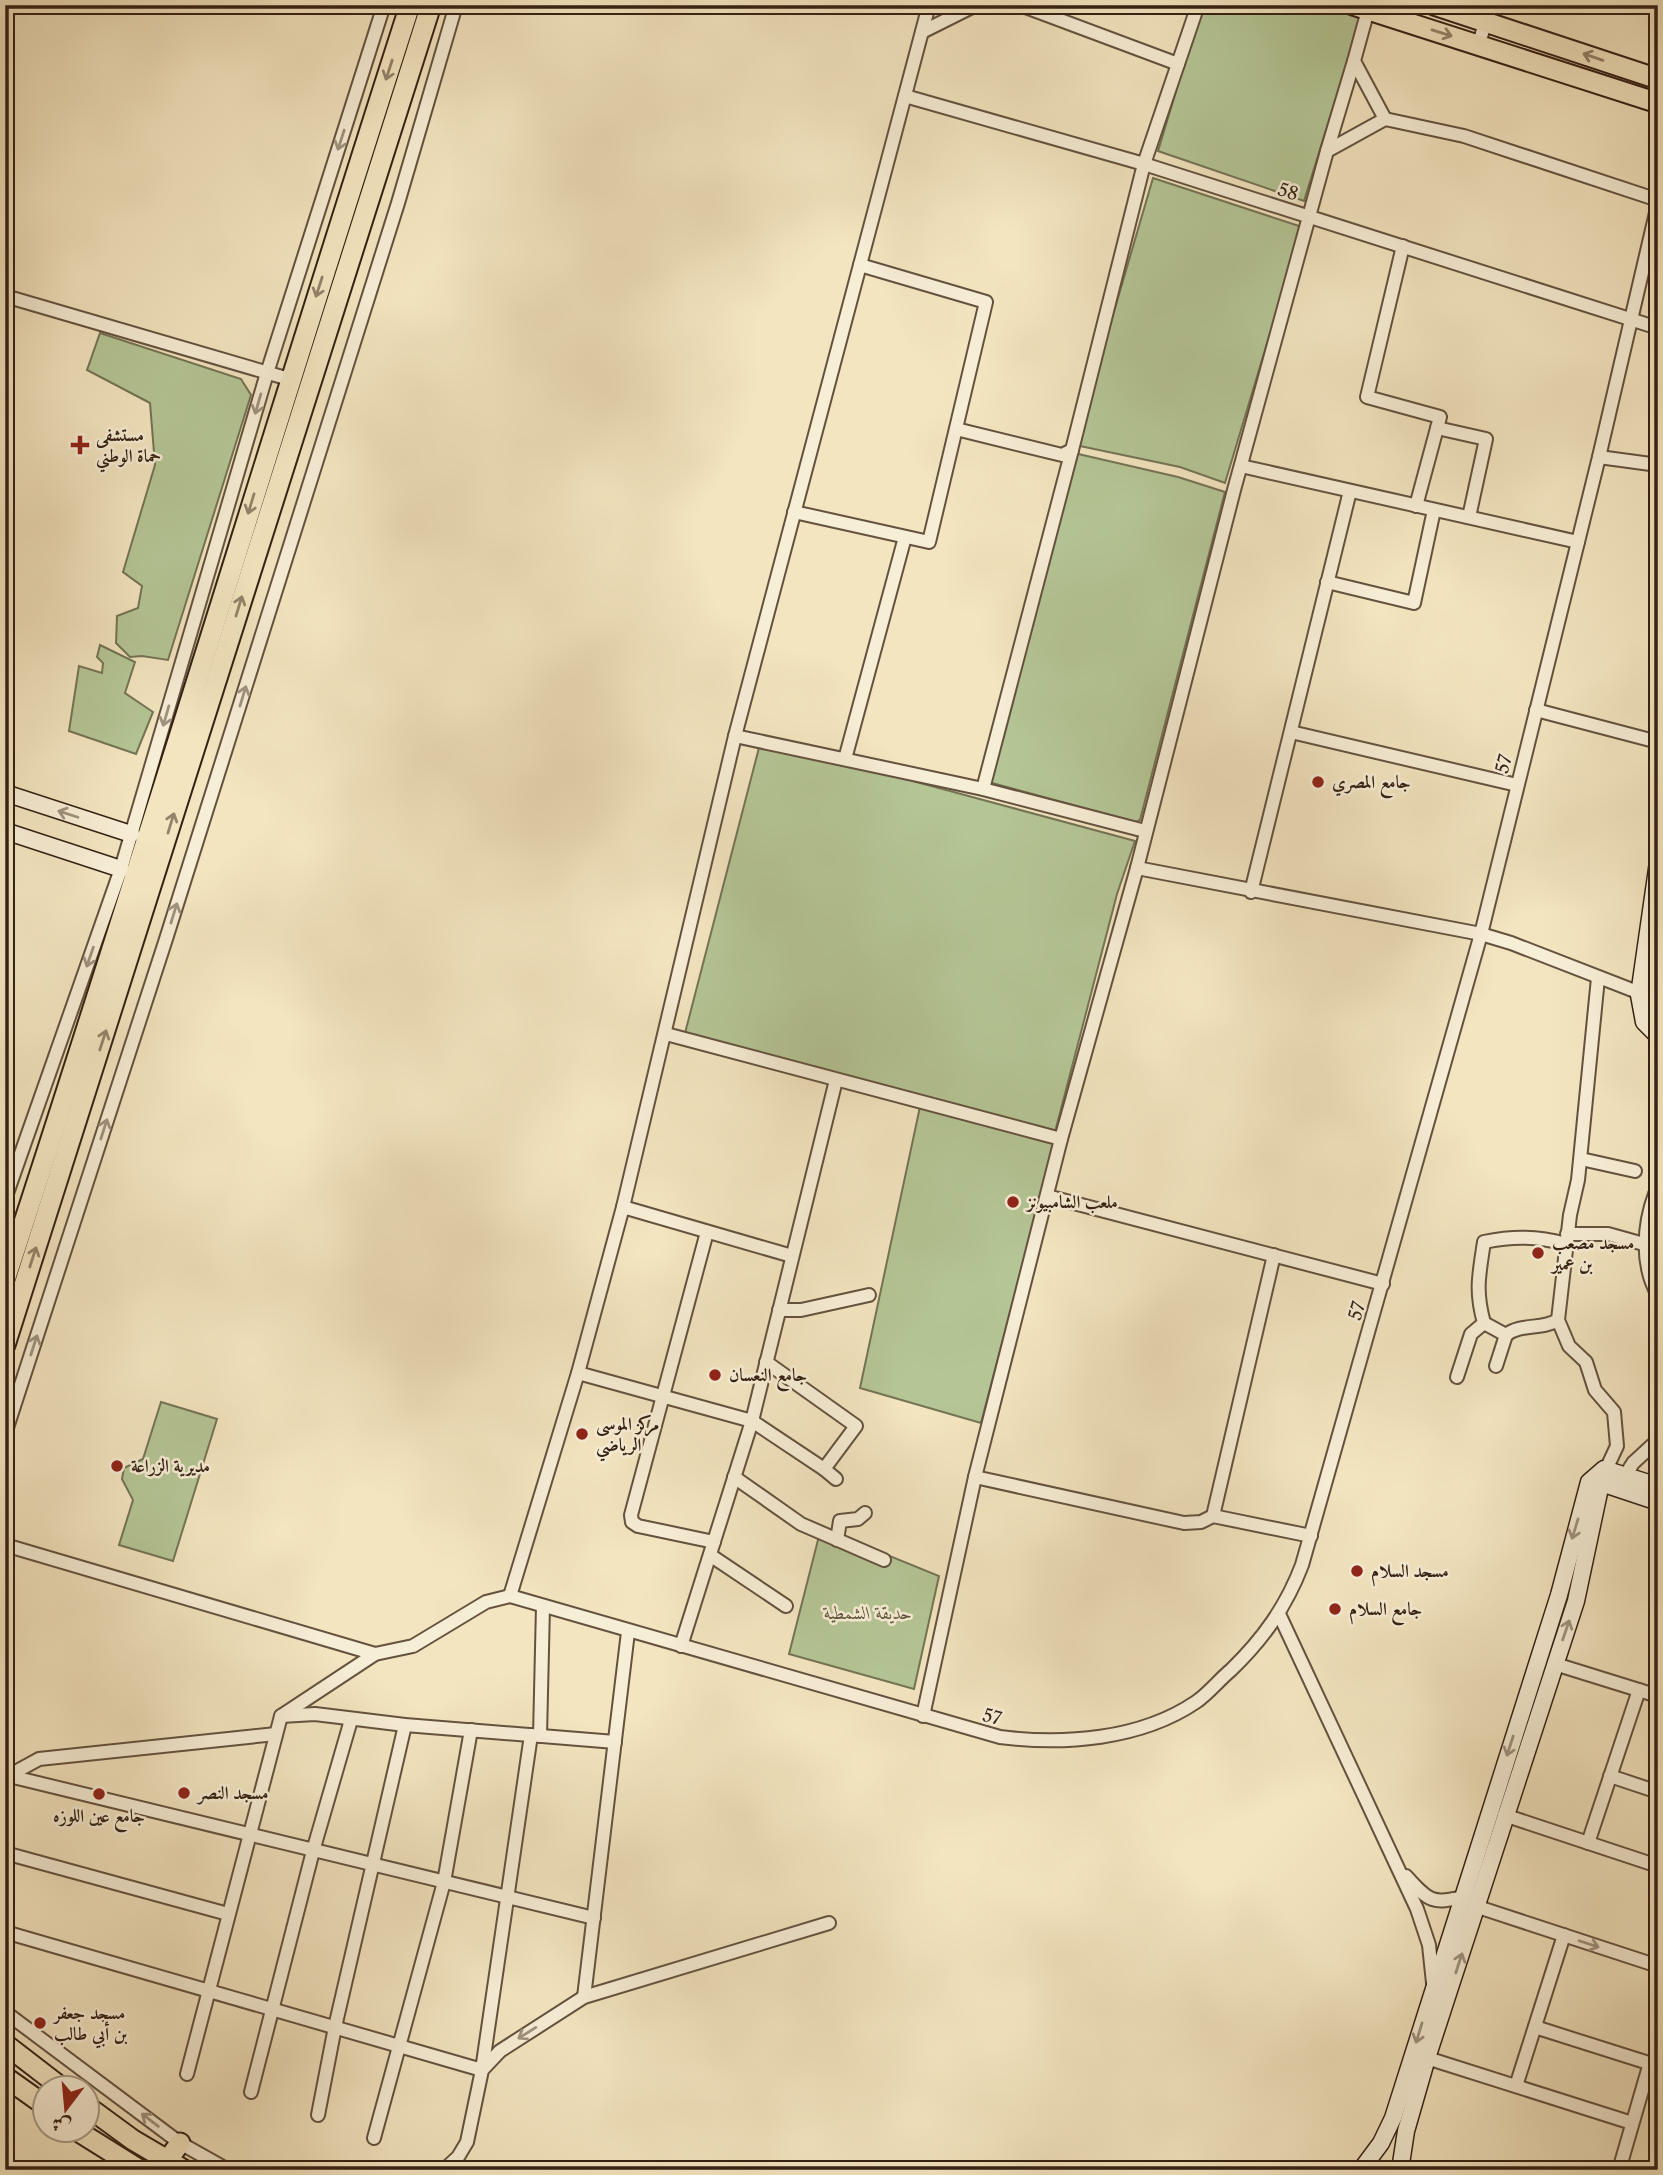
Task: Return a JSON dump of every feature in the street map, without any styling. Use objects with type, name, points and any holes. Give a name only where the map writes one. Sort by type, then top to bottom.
[{"type":"main road","points":[[5,1279],[14,1226],[135,883],[289,379],[410,5]]},
{"type":"main road","points":[[5,1345],[431,5]]},
{"type":"main road","points":[[1434,5],[1488,13],[1658,79]]},
{"type":"main road","points":[[1360,8],[1658,103]]},
{"type":"main road","points":[[5,793],[131,834]]},
{"type":"main road","points":[[5,831],[121,869]]},
{"type":"main road","points":[[1658,862],[1639,995],[1644,1022],[1658,1038]]},
{"type":"main road","points":[[1602,1476],[1658,1502]]},
{"type":"main road","points":[[1400,2170],[1406,2131],[1427,2059],[1584,1571],[1602,1476]]},
{"type":"main road","points":[[1361,2170],[1381,2143],[1393,2118],[1559,1595],[1590,1482],[1602,1476],[1625,1476],[1658,1486]]},
{"type":"main road","points":[[5,2044],[43,2074]]},
{"type":"main road","points":[[5,2077],[32,2096]]},
{"type":"main road","points":[[102,2116],[176,2165],[180,2143]]},
{"type":"main road","points":[[98,2144],[140,2170]]},
{"type":"street","points":[[5,1199],[121,869],[267,373],[384,5]]},
{"type":"street","points":[[5,1434],[187,873],[394,216],[456,5]]},
{"type":"street","points":[[187,2074],[281,1716],[375,1654],[413,1646],[486,1602],[510,1596],[578,1373],[623,1207],[735,736],[929,5]]},
{"type":"street","points":[[922,32],[976,5]]},
{"type":"street","points":[[1020,5],[1178,64]]},
{"type":"street","points":[[983,789],[1144,164],[1198,5]]},
{"type":"street","points":[[923,1716],[975,1477],[1046,1196],[1137,868],[1308,217],[1354,61],[1360,8]]},
{"type":"street","points":[[1479,44],[1488,13]]},
{"type":"street","points":[[1354,61],[1385,119]]},
{"type":"street","name":"58","points":[[905,96],[1144,164],[1658,328]]},
{"type":"street","points":[[1327,151],[1385,119],[1464,136],[1658,202]]},
{"type":"street","name":"57","points":[[510,1596],[1000,1738],[1020,1740],[1081,1739],[1131,1729],[1196,1702],[1255,1646],[1279,1614],[1296,1582],[1311,1536],[1481,934],[1599,457],[1658,202]]},
{"type":"street","points":[[1403,246],[1367,397],[1440,417],[1416,506]]},
{"type":"street","points":[[794,512],[929,542],[986,302],[860,265]]},
{"type":"street","points":[[5,296],[289,379]]},
{"type":"street","points":[[1437,428],[1486,439],[1469,517]]},
{"type":"street","points":[[956,429],[1062,455],[1072,450]]},
{"type":"street","points":[[1599,457],[1658,465]]},
{"type":"street","points":[[1241,466],[1578,542]]},
{"type":"street","points":[[1251,892],[1350,491]]},
{"type":"street","points":[[1327,583],[1414,603],[1434,510]]},
{"type":"street","points":[[845,759],[905,537]]},
{"type":"street","points":[[1536,710],[1658,742]]},
{"type":"street","points":[[1291,732],[1517,785]]},
{"type":"street","points":[[735,736],[983,789],[1145,831]]},
{"type":"street","points":[[1137,868],[1481,934],[1658,1000]]},
{"type":"street","points":[[1598,978],[1581,1159],[1567,1239],[1558,1320],[1569,1346],[1586,1362],[1595,1390],[1614,1412],[1617,1446],[1602,1476]]},
{"type":"street","points":[[666,1034],[1061,1139]]},
{"type":"street","points":[[1658,1038],[1658,1047]]},
{"type":"street","points":[[681,1646],[752,1421],[836,1080]]},
{"type":"street","points":[[1581,1159],[1635,1171]]},
{"type":"street","points":[[1655,1194],[1651,1283],[1658,1296]]},
{"type":"street","points":[[1046,1196],[1383,1284]]},
{"type":"street","points":[[623,1207],[792,1256]]},
{"type":"street","points":[[706,1231],[631,1515],[632,1522],[712,1548],[786,1606]]},
{"type":"street","points":[[1506,1335],[1484,1323],[1478,1302],[1477,1283],[1484,1236],[1567,1239],[1608,1234],[1652,1246]]},
{"type":"street","points":[[1213,1516],[1274,1255]]},
{"type":"street","points":[[779,1310],[801,1310],[869,1295]]},
{"type":"street","points":[[1496,1366],[1506,1335],[1513,1329],[1549,1325],[1558,1320]]},
{"type":"street","points":[[1457,1377],[1471,1334],[1484,1323]]},
{"type":"street","points":[[766,1362],[856,1426],[824,1469]]},
{"type":"street","points":[[578,1373],[752,1421],[836,1479]]},
{"type":"street","points":[[1625,1476],[1633,1463],[1658,1440]]},
{"type":"street","points":[[975,1477],[1184,1523],[1201,1522],[1213,1516],[1311,1536]]},
{"type":"street","points":[[734,1478],[801,1524],[884,1560]]},
{"type":"street","points":[[837,1540],[841,1521],[858,1519],[865,1513]]},
{"type":"street","points":[[5,1545],[375,1654]]},
{"type":"street","points":[[444,2170],[458,2157],[467,2141],[482,2070],[536,1736],[543,1606]]},
{"type":"street","points":[[1279,1614],[1426,1933],[1433,1987]]},
{"type":"street","points":[[584,1997],[628,1632]]},
{"type":"street","points":[[1555,1664],[1658,1696]]},
{"type":"street","points":[[1588,1843],[1639,1690]]},
{"type":"street","points":[[281,1716],[315,1714],[351,1720],[615,1742]]},
{"type":"street","points":[[251,2092],[313,1850],[351,1720]]},
{"type":"street","points":[[318,2115],[335,2027],[405,1725]]},
{"type":"street","points":[[374,2138],[444,1882],[471,1730]]},
{"type":"street","points":[[6,1779],[38,1759],[276,1734]]},
{"type":"street","points":[[1610,1776],[1658,1792]]},
{"type":"street","points":[[6,1779],[594,1918]]},
{"type":"street","points":[[1504,1815],[1658,1866]]},
{"type":"street","points":[[5,1853],[228,1914]]},
{"type":"street","points":[[1396,1865],[1420,1891],[1432,1899],[1449,1902],[1473,1897],[1478,1907],[1658,1966]]},
{"type":"street","points":[[482,2070],[500,2051],[584,1997],[829,1923]]},
{"type":"street","points":[[5,1932],[482,2070]]},
{"type":"street","points":[[1516,2086],[1564,1935]]},
{"type":"street","points":[[5,2012],[180,2143],[228,2170]]},
{"type":"street","points":[[1535,2027],[1654,2065],[1632,2123],[1619,2170]]},
{"type":"street","points":[[1427,2059],[1632,2123]]},
{"type":"green space","points":[[1202,5],[1323,5],[1362,14],[1304,201],[1158,151]]},
{"type":"green space","points":[[1153,178],[1302,227],[1225,483],[1180,467],[1075,445]]},
{"type":"green space","points":[[100,333],[241,379],[251,395],[168,660],[130,657],[116,643],[117,616],[138,608],[142,586],[123,572],[155,465],[150,403],[87,370]]},
{"type":"green space","points":[[1074,453],[1178,477],[1225,492],[1140,820],[1136,822],[985,781]]},
{"type":"green space","points":[[100,645],[135,662],[125,693],[153,712],[136,754],[69,731],[79,666],[102,673],[103,663],[97,657]]},
{"type":"green space","points":[[761,740],[1135,841],[1117,894],[1055,1132],[684,1037]]},
{"type":"green space","points":[[921,1102],[1055,1142],[981,1423],[860,1388]]},
{"type":"green space","points":[[161,1402],[217,1419],[173,1561],[119,1545],[133,1500],[122,1479],[124,1468],[143,1459]]},
{"type":"green space","name":"حديقة الشمطية","points":[[821,1528],[939,1576],[914,1689],[789,1654]]},
{"type":"place","name":"مستشفى حماة الوطني","points":[[80,445]]},
{"type":"place","name":"جامع المصري","points":[[1318,782]]},
{"type":"place","name":"ملعب الشامبيونز","points":[[1013,1202]]},
{"type":"place","name":"مسجد مصعب بن عمير","points":[[1538,1253]]},
{"type":"place","name":"جامع النعسان","points":[[715,1375]]},
{"type":"place","name":"مركز الموسى الرياضي","points":[[582,1434]]},
{"type":"place","name":"مديرية الزراعة","points":[[117,1466]]},
{"type":"place","name":"مسجد السلام","points":[[1357,1571]]},
{"type":"place","name":"جامع السلام","points":[[1335,1609]]},
{"type":"place","name":"مسجد النصر","points":[[184,1793]]},
{"type":"place","name":"جامع عين اللوزه","points":[[99,1794]]},
{"type":"place","name":"مسجد جعفر بن أبي طالب","points":[[40,2023]]}]
